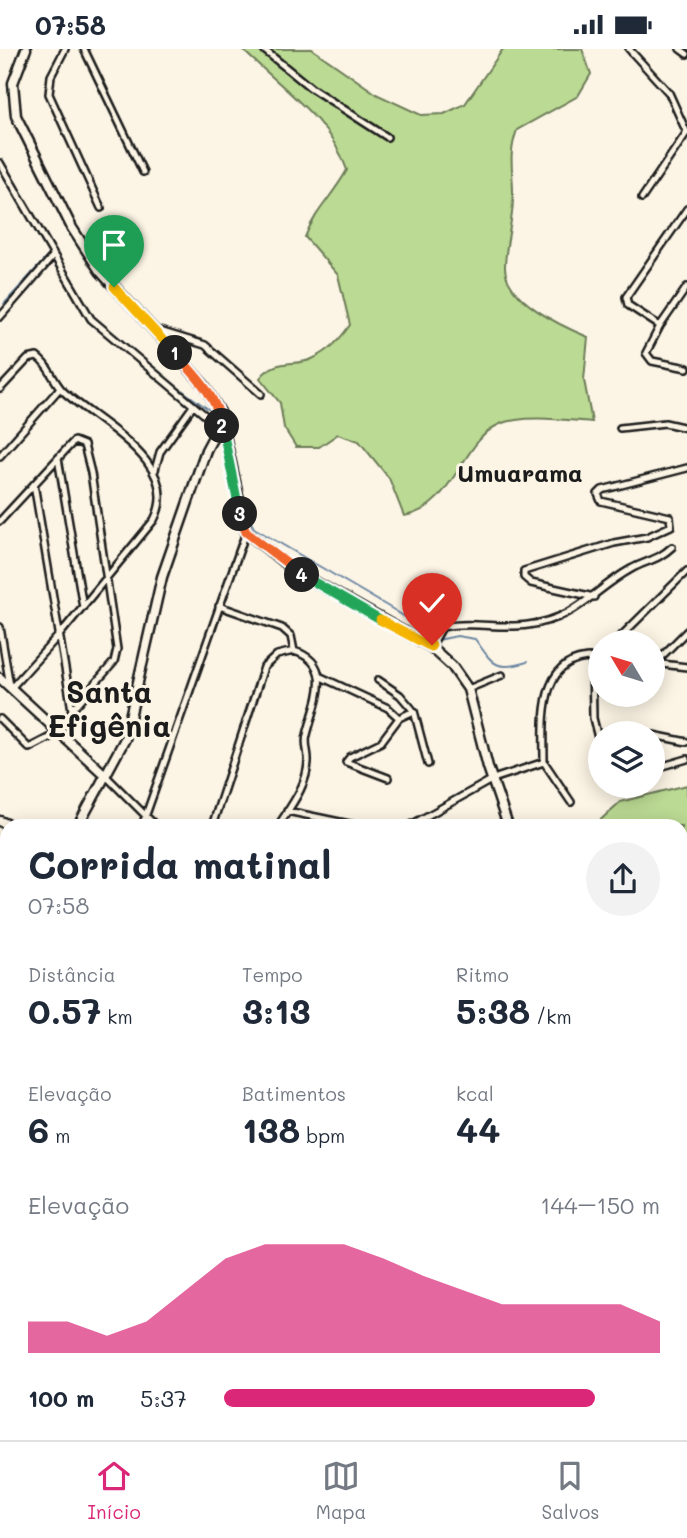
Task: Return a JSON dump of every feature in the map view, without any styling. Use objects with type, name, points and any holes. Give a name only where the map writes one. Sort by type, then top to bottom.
[{"type":"street","points":[[26,49],[13,83],[16,116],[91,259],[212,395],[246,532],[144,819]]},
{"type":"street","points":[[65,49],[51,76],[48,94],[101,208]]},
{"type":"street","points":[[84,49],[143,172]]},
{"type":"street","points":[[263,49],[311,88],[387,137]]},
{"type":"street","points":[[629,49],[669,93],[687,133],[642,198]]},
{"type":"street","points":[[680,49],[687,54]]},
{"type":"street","points":[[0,163],[53,256],[97,325],[193,406],[220,425]]},
{"type":"street","points":[[660,325],[628,305],[626,297],[687,209]]},
{"type":"street","points":[[0,317],[53,256]]},
{"type":"street","points":[[687,287],[647,347],[648,357],[652,361],[687,368]]},
{"type":"street","points":[[153,329],[205,345],[261,394]]},
{"type":"street","points":[[0,389],[34,356],[46,364],[61,389],[130,445],[155,470]]},
{"type":"street","points":[[0,456],[61,389]]},
{"type":"street","points":[[11,688],[108,578],[159,509],[155,470],[160,452],[193,406]]},
{"type":"street","points":[[620,428],[665,423],[687,428]]},
{"type":"street","points":[[83,819],[125,739],[162,577],[206,450],[220,425]]},
{"type":"street","points":[[0,521],[74,441],[81,442],[87,454],[108,578],[116,657],[72,711],[60,732],[29,748],[0,719]]},
{"type":"street","points":[[58,458],[83,607]]},
{"type":"street","points":[[594,597],[531,583],[524,577],[524,571],[667,529],[673,524],[670,517],[601,501],[598,494],[601,490],[687,468]]},
{"type":"street","points":[[34,484],[72,711]]},
{"type":"street","points":[[246,532],[292,569],[431,646],[452,666],[468,689],[506,819]]},
{"type":"street","points":[[442,627],[465,624],[531,625],[573,611],[628,571],[656,561],[673,547]]},
{"type":"street","points":[[627,630],[687,571]]},
{"type":"street","points":[[417,591],[442,627]]},
{"type":"street","points":[[219,606],[282,628],[291,636],[294,651]]},
{"type":"street","points":[[0,627],[11,688]]},
{"type":"street","points":[[431,646],[442,627]]},
{"type":"street","points":[[665,652],[687,631]]},
{"type":"street","points":[[214,819],[264,667],[277,655],[294,651],[308,658],[321,677],[388,708],[399,718]]},
{"type":"street","points":[[571,801],[544,762],[549,686],[568,664],[588,659]]},
{"type":"street","points":[[665,664],[687,667]]},
{"type":"street","points":[[468,689],[502,675]]},
{"type":"street","points":[[282,819],[296,800],[306,771],[306,738],[321,690],[321,677]]},
{"type":"street","points":[[0,678],[150,819]]},
{"type":"street","points":[[378,680],[400,695],[417,715],[428,764]]},
{"type":"street","points":[[388,778],[346,762],[350,757],[381,743],[399,718],[412,709]]},
{"type":"street","points":[[665,738],[687,743]]},
{"type":"street","points":[[665,765],[687,759]]},
{"type":"street","points":[[422,819],[493,779],[544,762]]},
{"type":"street","points":[[287,811],[325,819]]},
{"type":"green space","points":[[242,49],[312,49],[378,95],[421,115],[444,114],[465,104],[503,49],[582,49],[591,74],[578,96],[517,130],[512,149],[513,207],[505,268],[508,280],[525,301],[550,319],[588,337],[584,380],[592,422],[533,418],[500,424],[487,432],[476,444],[434,501],[421,511],[404,516],[389,478],[359,441],[338,434],[319,447],[296,447],[284,428],[280,403],[260,378],[272,367],[318,356],[334,345],[350,325],[338,275],[305,237],[347,170],[329,135],[316,119]]},
{"type":"green space","points":[[687,785],[687,819],[602,819],[620,802],[636,798],[665,798],[665,791]]},
{"type":"waterway","points":[[52,246],[79,293]]},
{"type":"waterway","points":[[4,304],[47,257]]},
{"type":"waterway","points":[[169,381],[211,411]]},
{"type":"waterway","points":[[228,427],[246,513],[254,528],[394,610],[419,626],[432,640]]},
{"type":"waterway","points":[[438,640],[457,636],[475,639],[486,655],[501,666],[527,662]]},
{"type":"district","name":"Umuarama","points":[[520,474]]},
{"type":"district","name":"Santa Efigênia","points":[[109,710]]},
{"type":"route","points":[[114,287],[204,385],[218,405],[246,532],[292,569],[335,595],[431,647],[432,645]]}]
